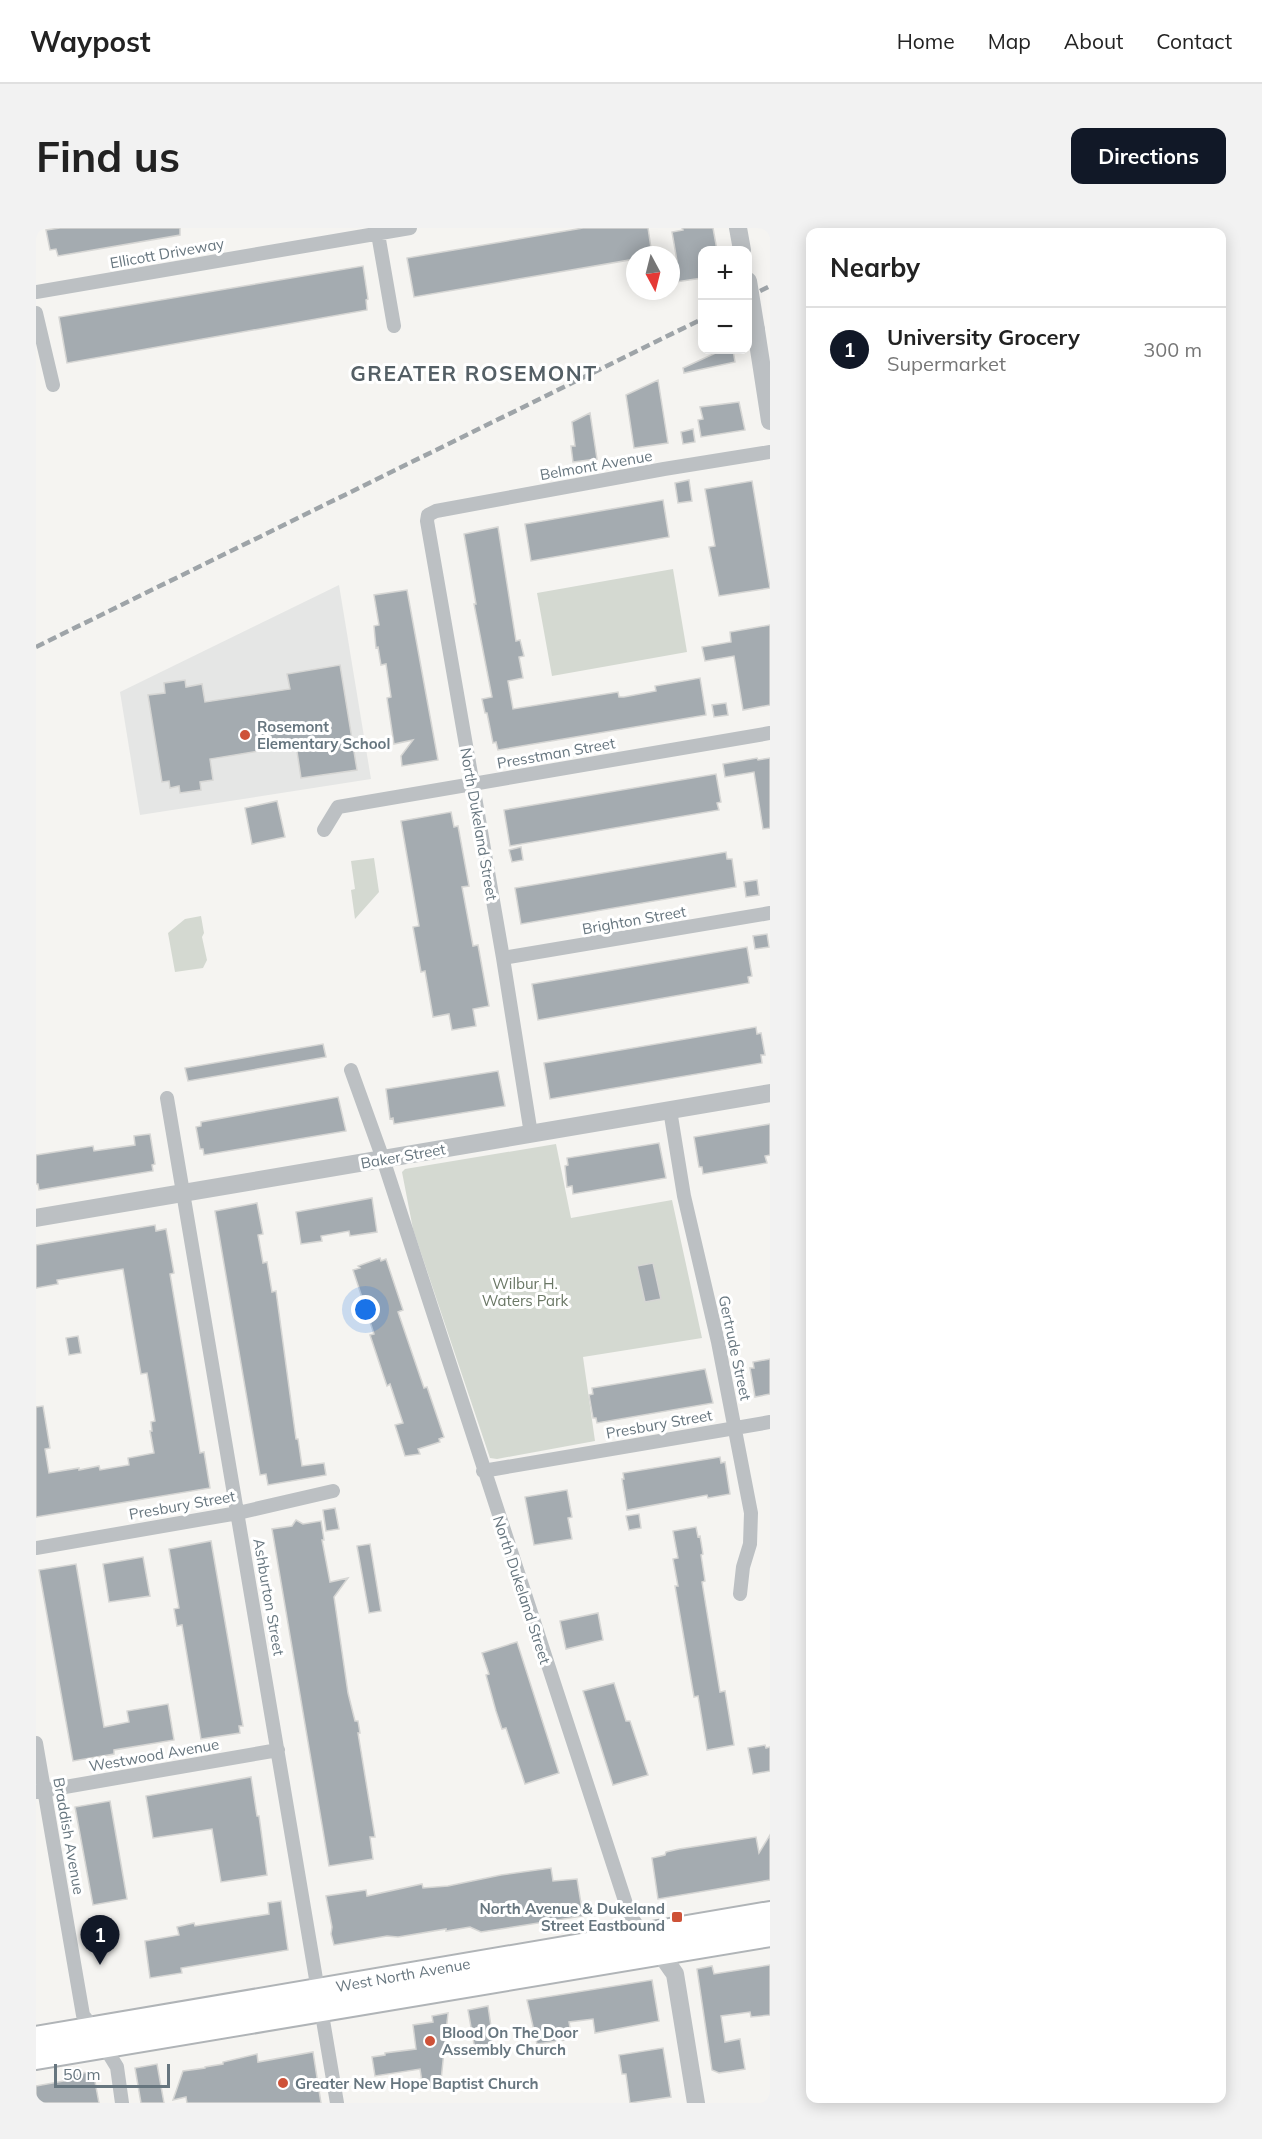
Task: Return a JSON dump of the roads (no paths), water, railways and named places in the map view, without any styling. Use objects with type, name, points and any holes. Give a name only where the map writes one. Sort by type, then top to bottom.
[{"type":"main road","name":"West North Avenue","points":[[320,2000],[642,1935],[770,1913]]},
{"type":"main road","name":"West North Avenue","points":[[36,2038],[98,2037],[320,2000],[661,1954],[770,1935]]},
{"type":"main road","name":"West North Avenue","points":[[36,2058],[98,2037]]},
{"type":"street","name":"Ellicott Driveway","points":[[36,292],[377,231],[410,228]]},
{"type":"street","points":[[738,228],[741,246]]},
{"type":"street","points":[[377,231],[394,326]]},
{"type":"street","points":[[750,300],[770,421]]},
{"type":"street","points":[[36,313],[53,385]]},
{"type":"street","name":"Belmont Avenue","points":[[428,515],[436,511],[516,496],[770,452]]},
{"type":"street","name":"North Dukeland Street","points":[[428,515],[426,521],[503,958],[531,1134]]},
{"type":"street","name":"Presstman Street","points":[[324,830],[338,807],[770,733]]},
{"type":"street","name":"Brighton Street","points":[[503,958],[770,913]]},
{"type":"street","name":"North Dukeland Street","points":[[351,1070],[383,1159],[628,1913],[642,1935],[661,1954],[675,1974],[696,2103]]},
{"type":"street","name":"Baker Street","points":[[36,1218],[770,1093]]},
{"type":"street","name":"Ashburton Street","points":[[167,1098],[337,2103]]},
{"type":"street","name":"Gertrude Street","points":[[670,1110],[684,1196],[718,1342],[751,1513],[752,1529],[741,1594]]},
{"type":"street","name":"Presbury Street","points":[[483,1471],[770,1422]]},
{"type":"street","name":"Presbury Street","points":[[36,1548],[238,1513],[333,1491]]},
{"type":"street","name":"Braddish Avenue","points":[[36,1743],[40,1791],[82,2015],[117,2067],[122,2103]]},
{"type":"street","name":"Westwood Avenue","points":[[40,1791],[278,1750]]},
{"type":"railway","points":[[752,295],[770,286]]},
{"type":"railway","points":[[36,647],[698,321]]},
{"type":"place","name":"Rosemont Elementary School","points":[[245,735]]},
{"type":"place","name":"North Avenue & Dukeland Street Eastbound","points":[[677,1917]]},
{"type":"place","name":"University Grocery","points":[[100,1965]]},
{"type":"place","name":"Blood On The Door Assembly Church","points":[[430,2041]]},
{"type":"place","name":"Greater New Hope Baptist Church","points":[[283,2083]]},
{"type":"district","name":"GREATER ROSEMONT","points":[[474,373]]},
{"type":"park label","name":"Wilbur H. Waters Park","points":[[525,1292]]}]
